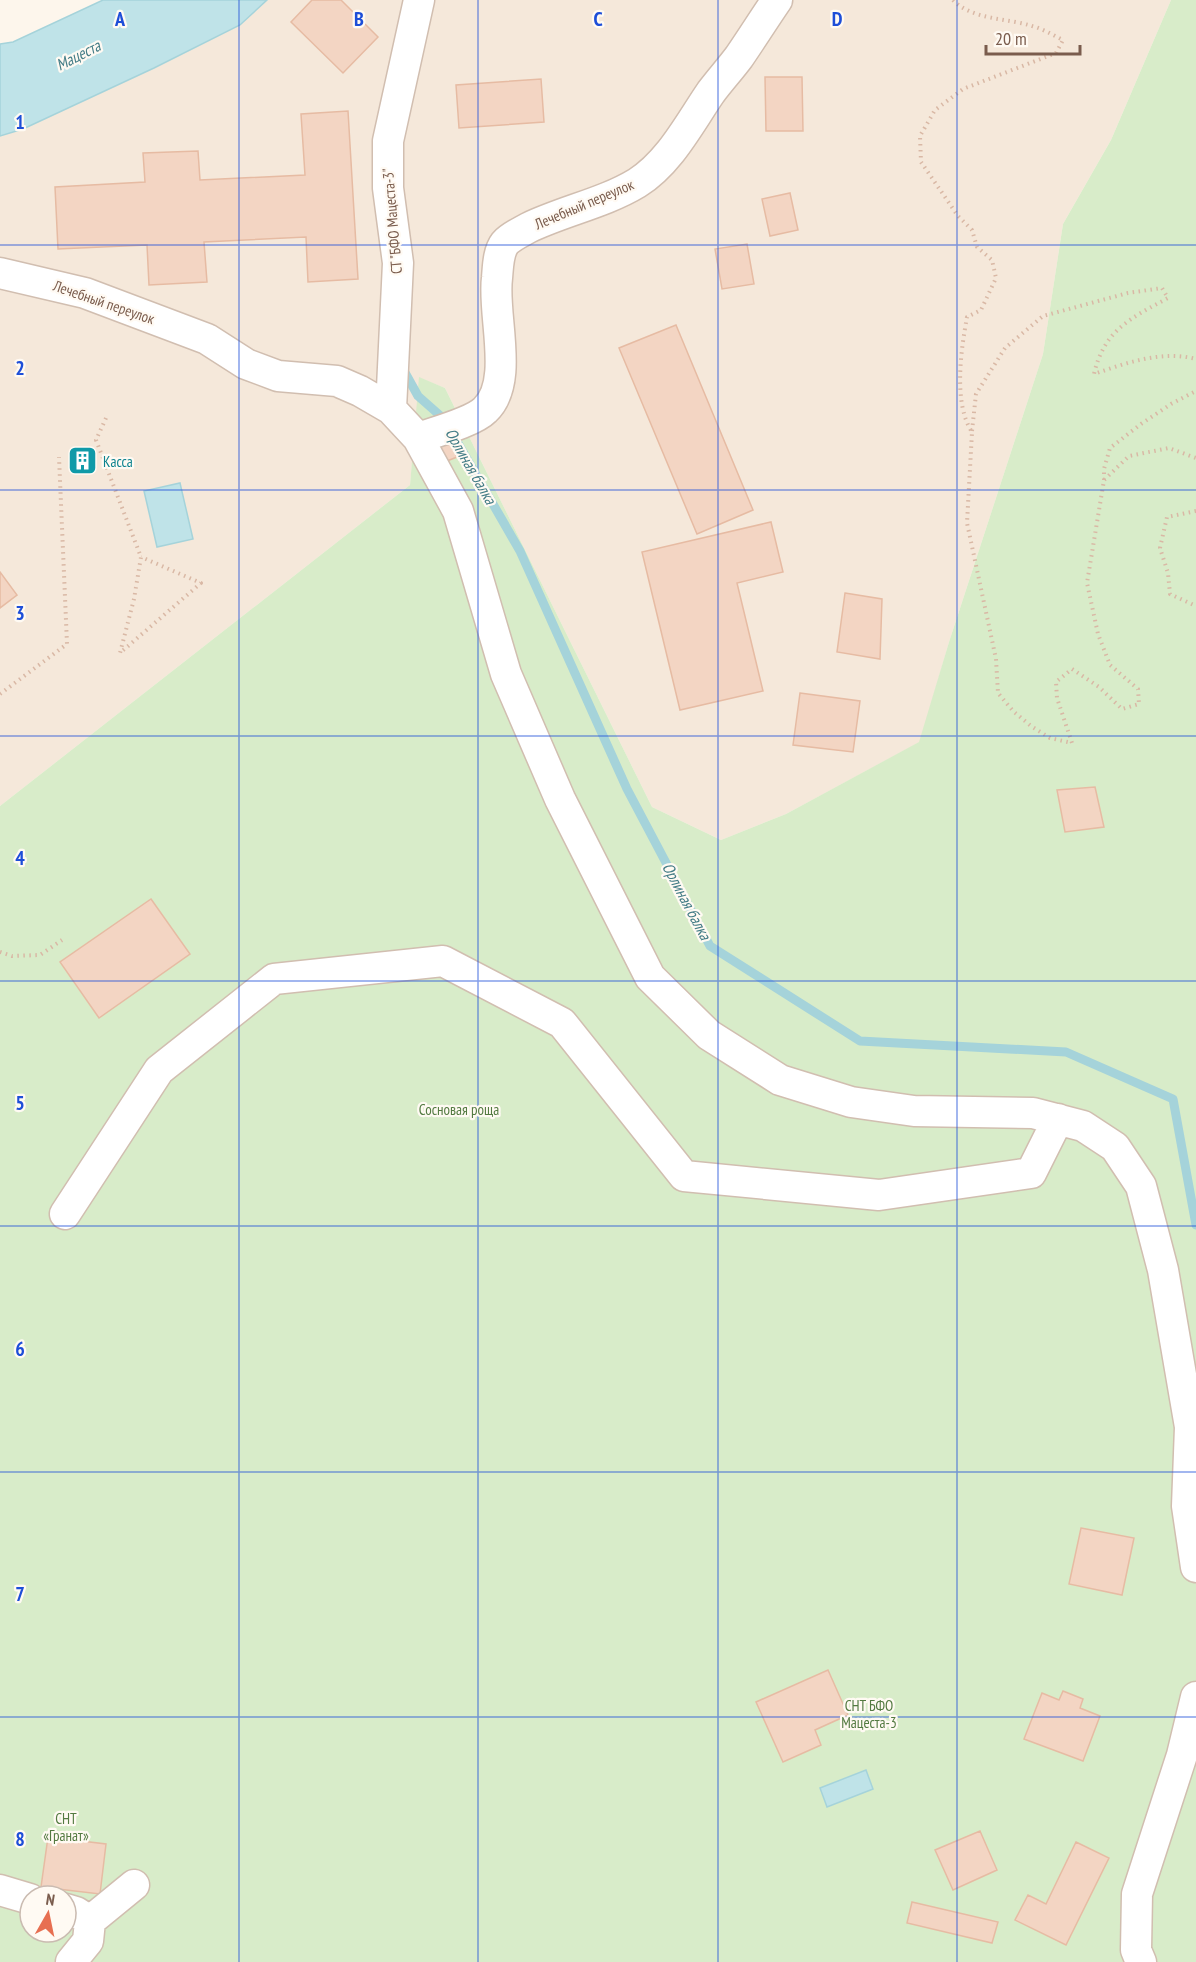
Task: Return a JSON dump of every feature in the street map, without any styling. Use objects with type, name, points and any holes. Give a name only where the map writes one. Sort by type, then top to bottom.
[{"type":"street","name":"СТ \"БФО Мацеста-3\"","points":[[391,409],[398,263],[387,188],[388,141],[419,0]]},
{"type":"street","name":"Лечебный переулок","points":[[0,273],[86,293],[207,339],[246,364],[278,376],[337,381],[391,409],[418,438],[459,424],[485,410],[497,391],[500,370],[496,284],[499,257],[505,243],[520,232],[550,217],[607,197],[635,184],[654,170],[738,58],[777,0]]},
{"type":"street","points":[[418,438],[458,511],[506,674],[560,799],[650,977],[710,1035],[780,1080],[851,1102],[914,1111],[1033,1113],[1083,1126],[1115,1148],[1142,1186],[1163,1270],[1190,1427],[1187,1506],[1196,1567]]},
{"type":"street","points":[[65,1214],[159,1070],[274,979],[443,961],[562,1023],[684,1176],[879,1195],[1031,1173],[1059,1119]]},
{"type":"street","points":[[1141,1962],[1136,1950],[1137,1894],[1182,1755],[1196,1697]]},
{"type":"street","points":[[71,1962],[88,1941],[78,1915],[134,1885]]},
{"type":"street","points":[[0,1890],[18,1895]]},
{"type":"path","points":[[953,0],[961,8],[1032,26],[1063,40],[1056,54],[963,89],[934,110],[920,136],[921,162],[958,216],[972,230],[977,247],[992,260],[996,278],[981,310],[967,317],[962,342],[960,380],[966,422],[972,432]]},
{"type":"path","points":[[1196,359],[1183,355],[1134,360],[1094,374],[1098,357],[1112,334],[1127,320],[1168,298],[1162,288],[1128,293],[1043,316],[1005,348],[976,394],[967,523],[996,658],[998,693],[1013,711],[1050,738],[1072,743],[1057,698],[1056,682],[1072,669],[1099,687],[1122,709],[1139,704],[1138,690],[1110,665],[1098,634],[1087,583],[1104,470],[1110,448],[1141,423],[1196,391]]},
{"type":"path","points":[[106,418],[96,440],[141,557],[134,599],[120,653],[201,583],[141,557]]},
{"type":"path","points":[[1104,480],[1129,456],[1169,448],[1196,458]]},
{"type":"path","points":[[0,694],[68,644],[59,457]]},
{"type":"path","points":[[1196,511],[1167,517],[1160,548],[1168,573],[1170,594],[1196,606]]},
{"type":"path","points":[[0,952],[12,956],[40,955],[62,940]]},
{"type":"shaded area","points":[[267,0],[1171,0],[1111,140],[1063,224],[1043,354],[949,642],[920,742],[786,814],[721,840],[652,807],[445,388],[420,378],[410,485],[0,806],[0,136],[23,129],[240,25]]},
{"type":"green space","points":[[1171,0],[1196,0],[1196,1962],[0,1962],[0,806],[410,485],[419,377],[445,388],[652,807],[721,840],[786,814],[919,742],[949,642],[1043,354],[1063,224],[1111,140]]},
{"type":"water","name":"Мацеста","points":[[103,0],[267,0],[240,25],[23,129],[0,136],[0,44],[13,42]]},
{"type":"water","points":[[180,483],[193,539],[157,547],[144,491]]},
{"type":"water","points":[[866,1770],[873,1789],[827,1807],[820,1788]]},
{"type":"building","points":[[312,0],[341,0],[378,37],[343,73],[291,22]]},
{"type":"building","points":[[765,77],[802,77],[803,131],[766,131]]},
{"type":"building","points":[[541,79],[544,122],[459,128],[456,85]]},
{"type":"building","points":[[348,111],[358,279],[308,282],[306,237],[204,242],[207,282],[149,285],[147,245],[58,249],[55,187],[145,182],[143,153],[198,151],[200,180],[305,175],[301,114]]},
{"type":"building","points":[[790,193],[798,230],[770,236],[762,199]]},
{"type":"building","points":[[747,244],[754,284],[722,289],[715,249]]},
{"type":"building","points":[[676,325],[753,510],[697,534],[619,348]]},
{"type":"building","points":[[448,439],[457,457],[442,463],[433,445]]},
{"type":"building","name":"Касса","points":[[88,452],[92,466],[75,471],[72,456]]},
{"type":"building","points":[[771,522],[783,572],[737,583],[763,691],[680,710],[642,552]]},
{"type":"building","points":[[0,572],[17,595],[0,608]]},
{"type":"building","points":[[845,593],[882,599],[880,659],[837,652]]},
{"type":"building","points":[[800,693],[860,701],[853,752],[793,745]]},
{"type":"building","points":[[1095,787],[1104,827],[1065,832],[1057,790]]},
{"type":"building","points":[[151,899],[190,954],[99,1018],[60,962]]},
{"type":"building","points":[[1081,1528],[1134,1538],[1122,1595],[1069,1584]]},
{"type":"building","points":[[828,1670],[848,1715],[815,1730],[821,1745],[783,1762],[756,1702]]},
{"type":"building","points":[[1063,1691],[1083,1699],[1080,1708],[1100,1716],[1083,1761],[1024,1739],[1042,1693],[1059,1700]]},
{"type":"building","points":[[980,1831],[997,1870],[953,1890],[935,1850]]},
{"type":"building","points":[[48,1837],[106,1844],[100,1894],[78,1891],[78,1884],[41,1884]]},
{"type":"building","points":[[1076,1842],[1109,1858],[1066,1945],[1015,1920],[1028,1895],[1046,1904]]},
{"type":"building","points":[[912,1902],[998,1922],[992,1943],[907,1923]]},
{"type":"waterway","name":"Орлиная балка","points":[[403,369],[418,396],[444,419],[520,551],[627,789],[710,946],[860,1041],[1066,1052],[1173,1099],[1196,1225]]},
{"type":"place","name":"Касса","points":[[82,461]]},
{"type":"park label","name":"Сосновая роща","points":[[459,1109]]},
{"type":"park label","name":"СНТ БФО Мацеста-3","points":[[869,1714]]},
{"type":"park label","name":"СНТ «Гранат»","points":[[66,1826]]}]
